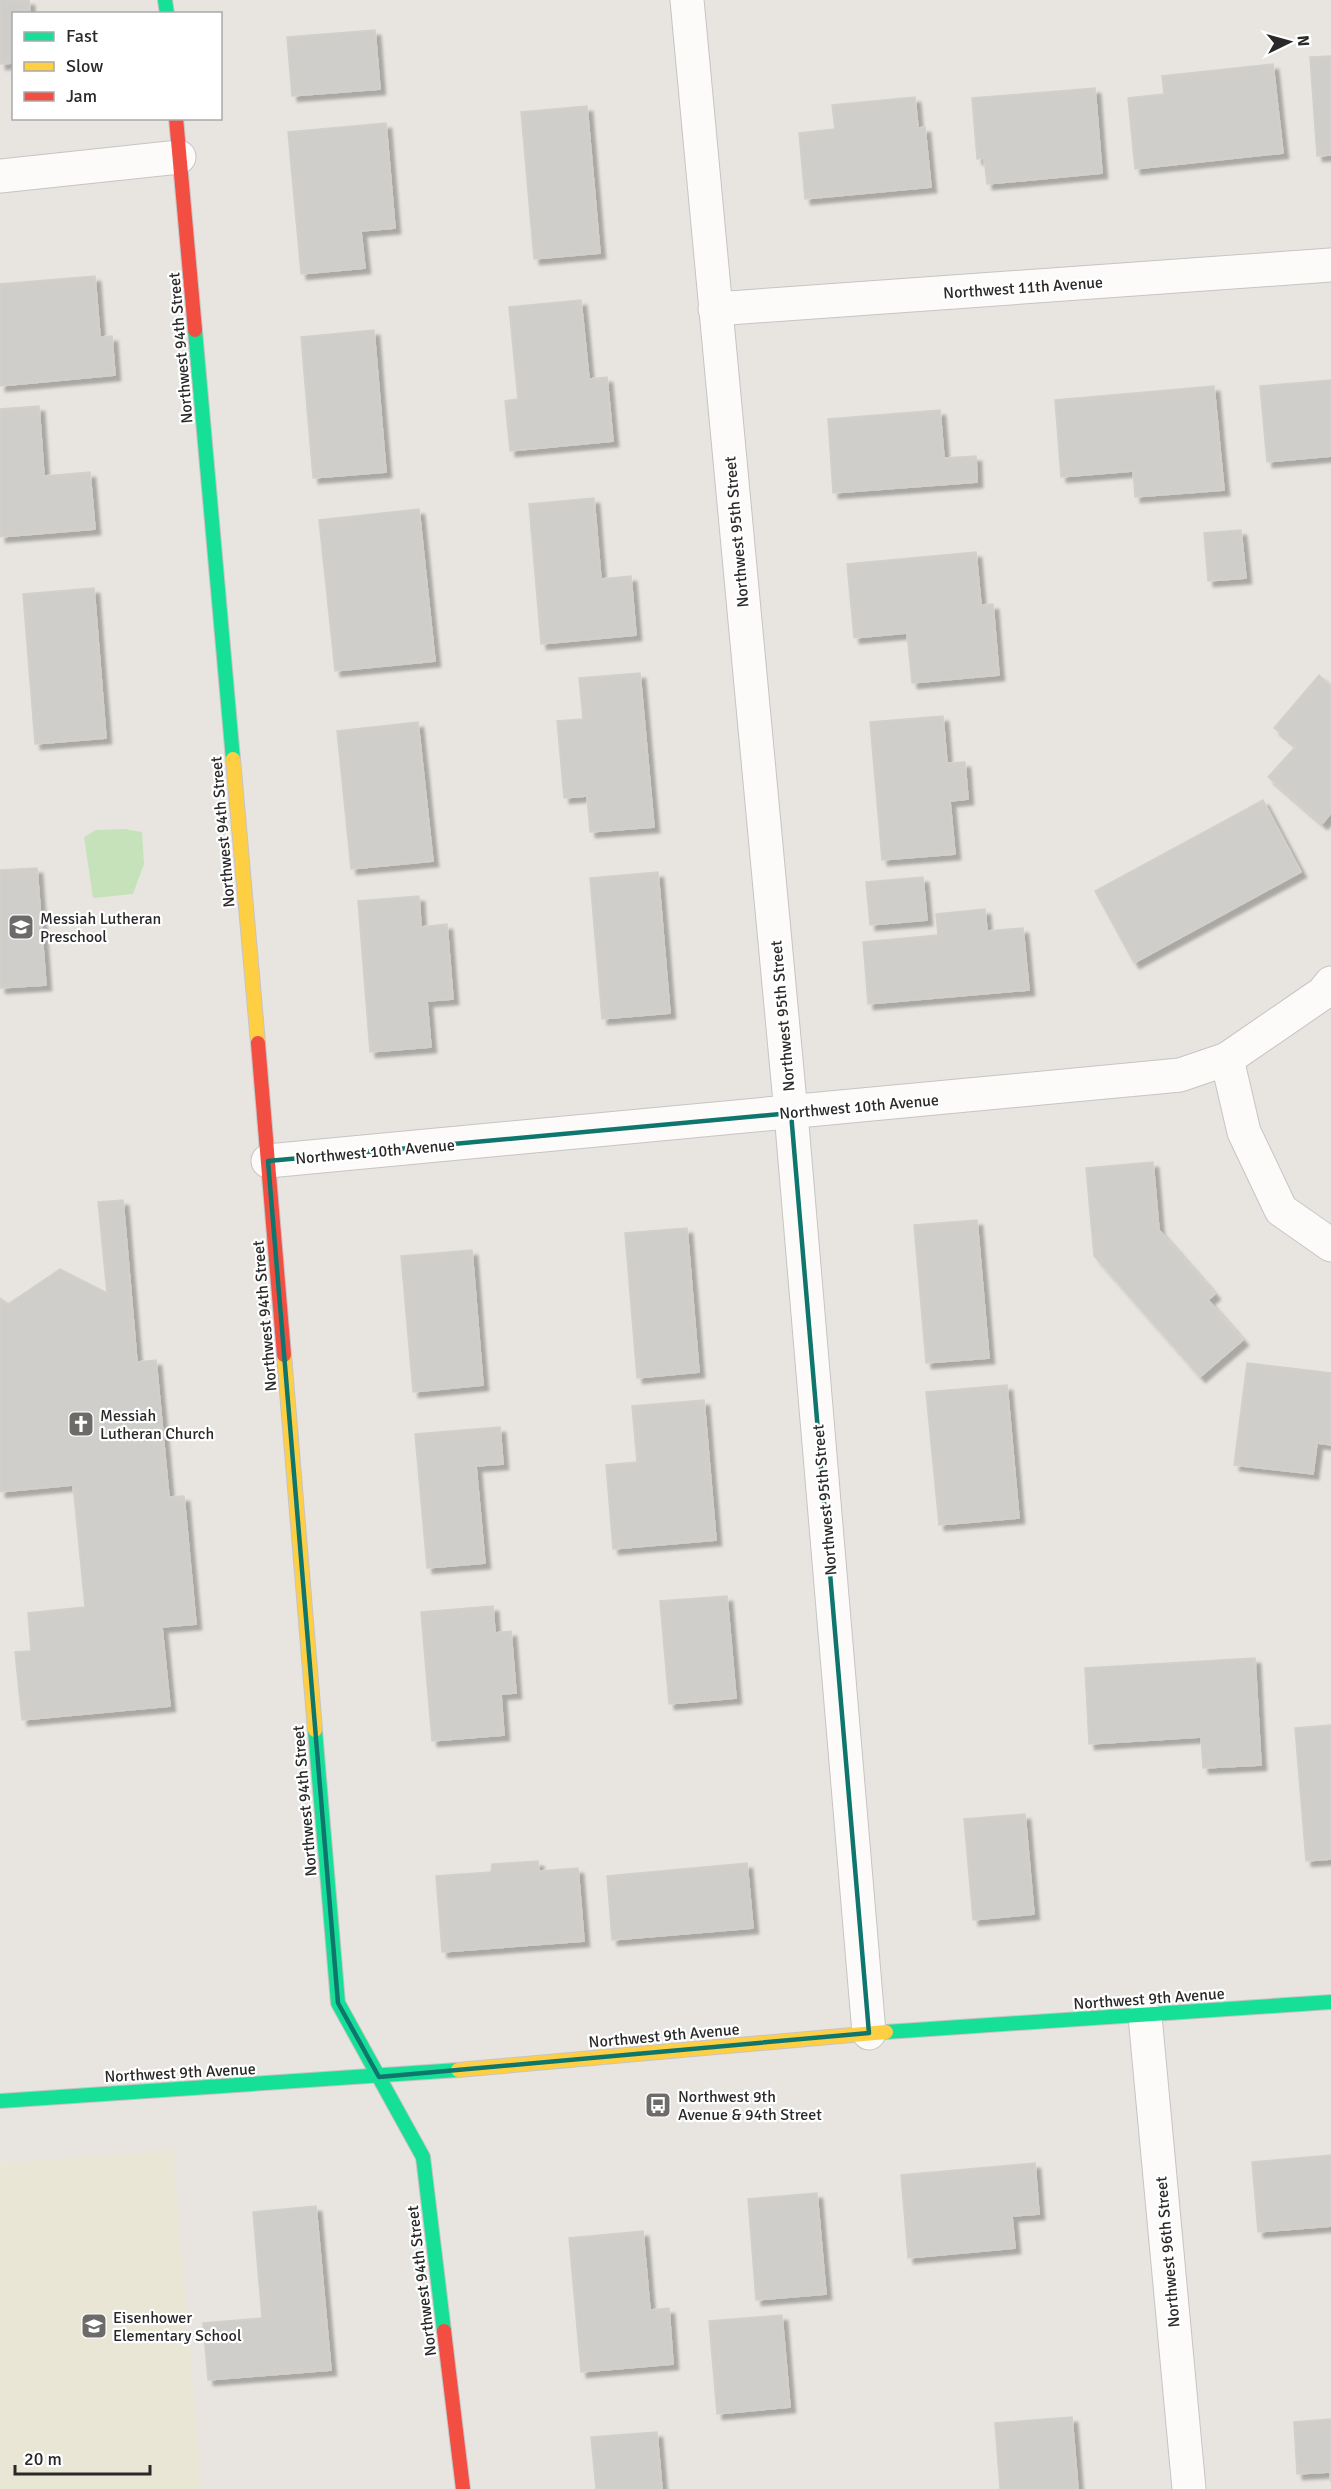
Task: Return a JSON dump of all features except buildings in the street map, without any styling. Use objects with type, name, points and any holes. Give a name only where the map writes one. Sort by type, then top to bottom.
[{"type":"street","name":"Northwest 95th Street","points":[[687,0],[792,1113],[869,2033]]},
{"type":"street","name":"Northwest 94th Street","points":[[176,120],[268,1161],[338,2003],[423,2157],[463,2489]]},
{"type":"street","points":[[0,176],[179,157]]},
{"type":"street","name":"Northwest 11th Avenue","points":[[715,309],[1331,265]]},
{"type":"street","name":"Northwest 10th Avenue","points":[[268,1161],[1180,1076],[1227,1059],[1323,993],[1331,984]]},
{"type":"street","points":[[1227,1059],[1244,1132],[1281,1210],[1331,1245]]},
{"type":"street","name":"Northwest 9th Avenue","points":[[0,2101],[379,2077],[869,2033],[1144,2016],[1331,2001]]},
{"type":"street","name":"Northwest 96th Street","points":[[1144,2016],[1189,2489]]},
{"type":"highlighted area","points":[[791,1113],[869,2033],[379,2077],[338,2003],[268,1161]]},
{"type":"shaded area","name":"Eisenhower Elementary School","points":[[173,2150],[202,2489],[0,2489],[0,2163]]},
{"type":"green space","points":[[124,829],[142,832],[144,864],[133,894],[93,898],[84,837],[96,830]]},
{"type":"traffic: fast","points":[[165,0],[167,12]]},
{"type":"traffic: fast","points":[[195,330],[233,759]]},
{"type":"traffic: fast","points":[[315,1730],[338,2003],[423,2157],[444,2331]]},
{"type":"traffic: fast","points":[[886,2032],[1331,2002]]},
{"type":"traffic: fast","points":[[0,2101],[458,2070]]},
{"type":"traffic: slow","points":[[233,759],[258,1043]]},
{"type":"traffic: slow","points":[[284,1355],[315,1730]]},
{"type":"traffic: slow","points":[[458,2070],[886,2032]]},
{"type":"traffic: jam","points":[[176,120],[195,330]]},
{"type":"traffic: jam","points":[[258,1043],[284,1355]]},
{"type":"traffic: jam","points":[[444,2331],[463,2489]]},
{"type":"place","name":"Messiah Lutheran Preschool","points":[[21,927]]},
{"type":"place","name":"Messiah Lutheran Church","points":[[81,1424]]},
{"type":"place","name":"Northwest 9th Avenue & 94th Street","points":[[658,2105]]},
{"type":"place","name":"Eisenhower Elementary School","points":[[94,2326]]}]
